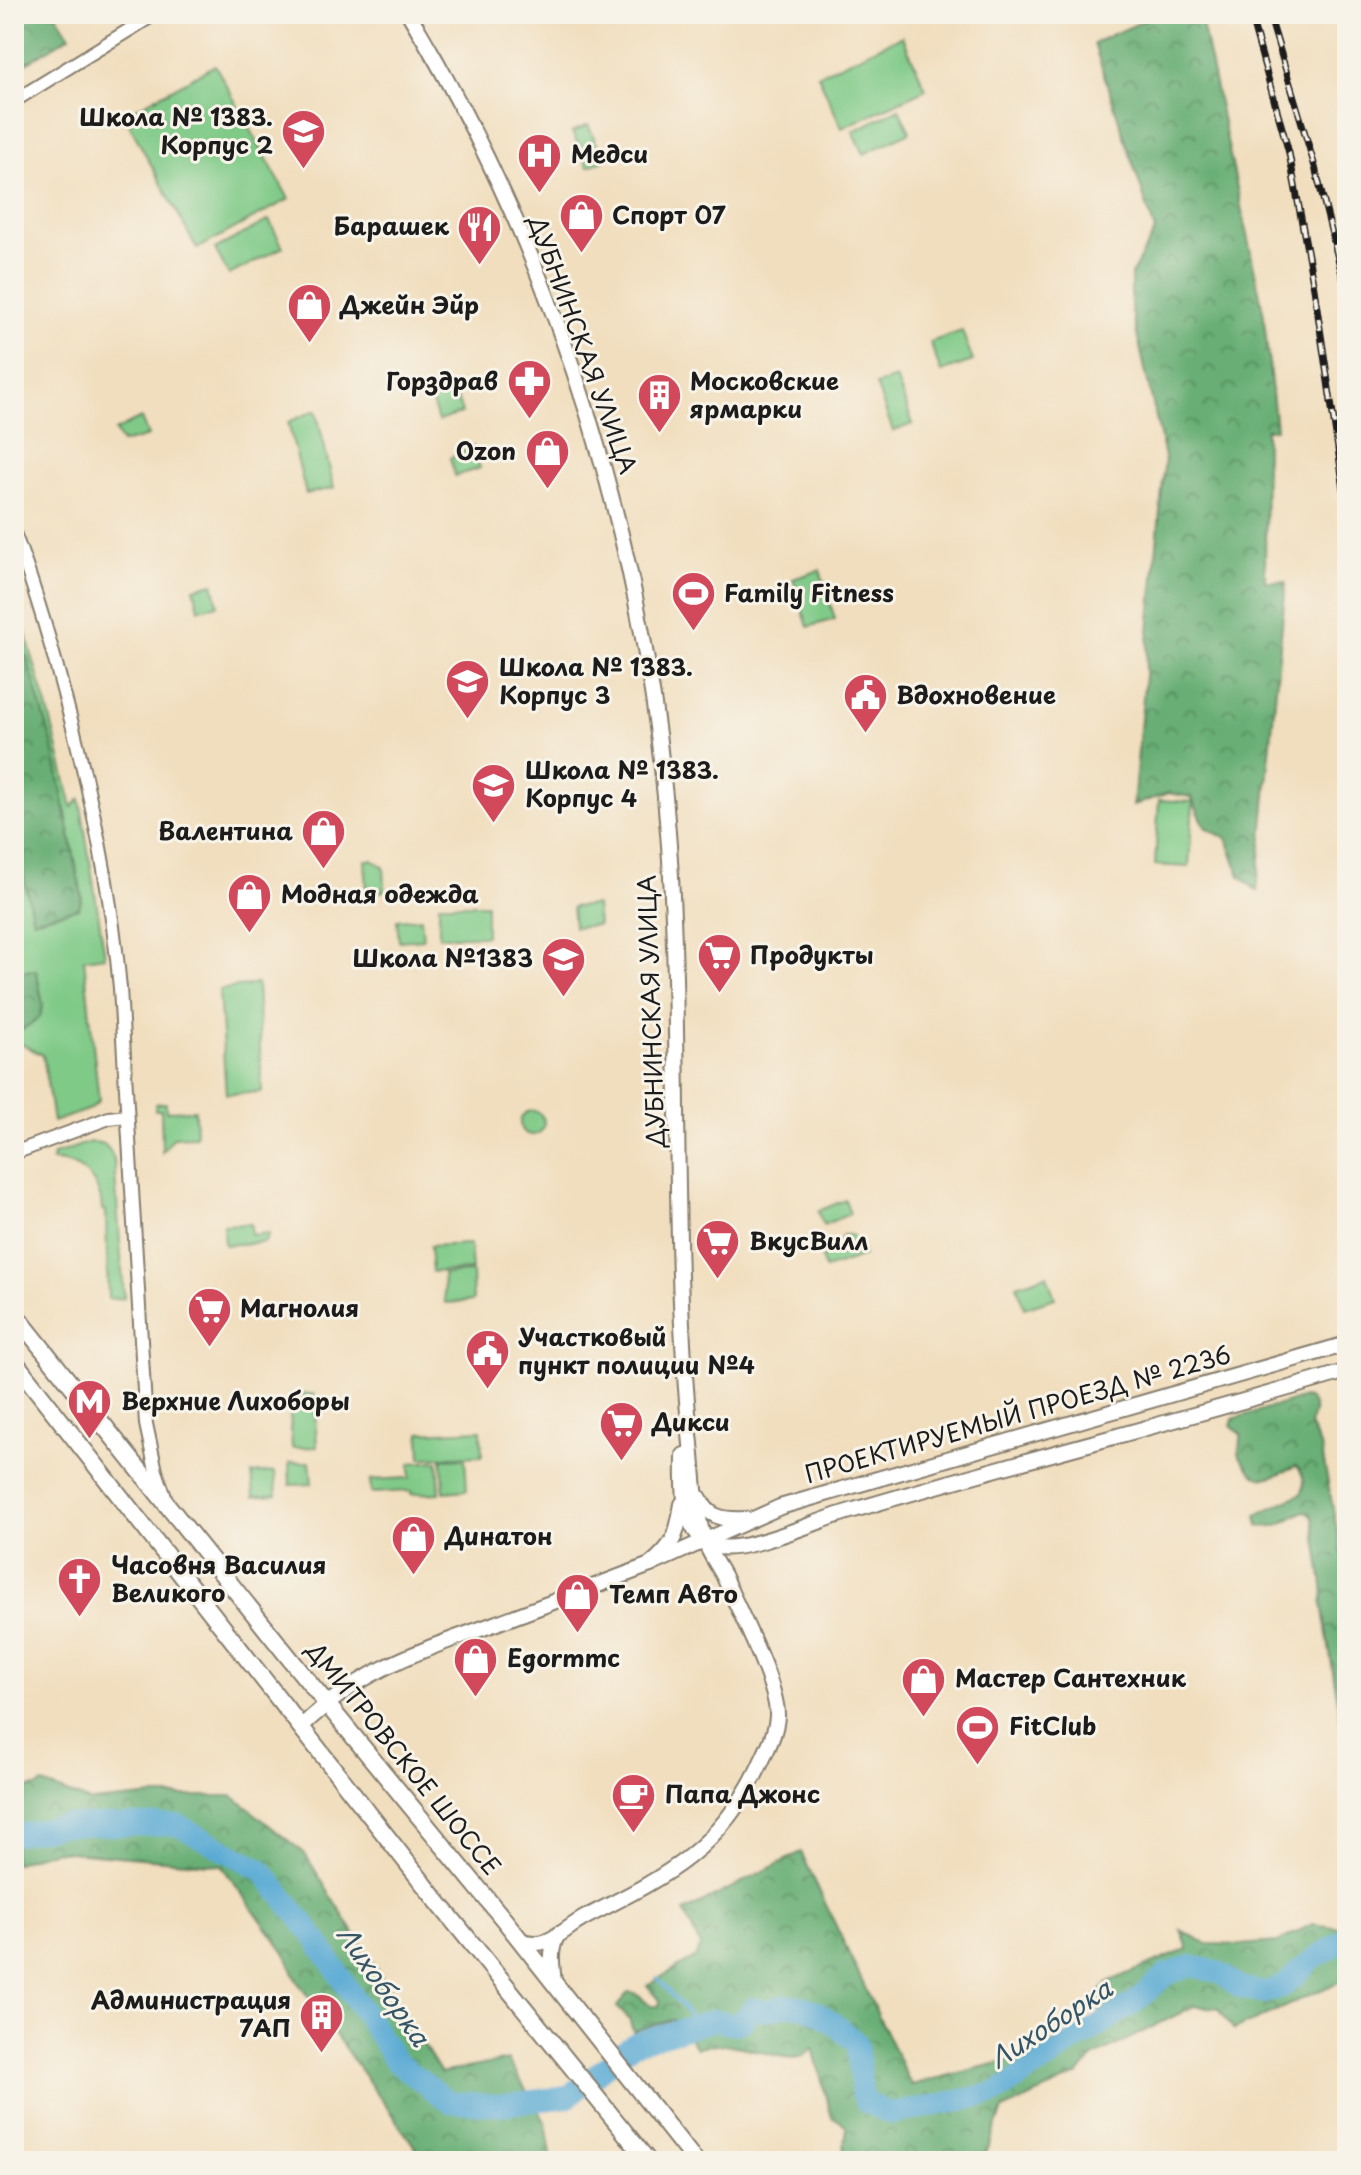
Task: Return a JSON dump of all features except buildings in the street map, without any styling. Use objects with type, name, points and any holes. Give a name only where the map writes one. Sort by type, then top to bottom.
[{"type":"main road","name":"ДУБНИНСКАЯ УЛИЦА","points":[[409,14],[478,140],[547,298],[599,450],[644,641],[661,756],[669,845],[690,1493]]},
{"type":"main road","name":"ДМИТРОВСКОЕ ШОССЕ","points":[[14,1313],[597,2035],[695,2161]]},
{"type":"main road","name":"ПРОЕКТИРУЕМЫЙ ПРОЕЗД № 2236","points":[[301,1727],[327,1702],[370,1673],[650,1565],[752,1519],[813,1497],[1347,1344]]},
{"type":"main road","points":[[14,1361],[434,1897],[648,2161]]},
{"type":"main road","name":"ПРОЕКТИРУЕМЫЙ ПРОЕЗД № 2236","points":[[704,1539],[721,1547],[751,1545],[845,1513],[1347,1371]]},
{"type":"main road","points":[[690,1493],[711,1515],[732,1520],[752,1519]]},
{"type":"main road","points":[[520,1940],[537,1945],[549,1941],[694,1855],[717,1833],[752,1781],[774,1733],[777,1718],[775,1700],[766,1673],[723,1577],[704,1539],[690,1520],[690,1493]]},
{"type":"main road","points":[[650,1565],[670,1548],[690,1493]]},
{"type":"main road","points":[[723,1577],[731,1557],[751,1545]]},
{"type":"main road","points":[[554,1982],[551,1959],[559,1933]]},
{"type":"street","points":[[14,101],[155,14]]},
{"type":"street","points":[[14,533],[53,651],[87,779],[101,849],[117,953],[146,1424],[156,1471],[167,1502]]},
{"type":"street","points":[[14,1153],[109,1118],[127,1116]]},
{"type":"green space","points":[[14,14],[56,14],[70,36],[14,71]]},
{"type":"green space","points":[[1153,14],[1200,14],[1263,310],[1276,429],[1266,429],[1265,581],[1286,582],[1257,891],[1240,876],[1227,839],[1206,828],[1191,797],[1168,793],[1133,806],[1165,457],[1131,308],[1131,275],[1155,231],[1094,44]]},
{"type":"green space","points":[[902,36],[926,89],[842,128],[818,75]]},
{"type":"green space","points":[[215,65],[289,199],[197,249],[124,115]]},
{"type":"green space","points":[[899,109],[910,132],[864,154],[853,131]]},
{"type":"green space","points":[[588,125],[604,160],[588,167],[572,132]]},
{"type":"green space","points":[[269,220],[283,247],[229,275],[215,249]]},
{"type":"green space","points":[[962,331],[973,361],[941,372],[930,342]]},
{"type":"green space","points":[[896,378],[913,424],[893,431],[876,385]]},
{"type":"green space","points":[[455,391],[462,413],[438,421],[431,399]]},
{"type":"green space","points":[[316,410],[334,488],[306,494],[288,422]]},
{"type":"green space","points":[[141,418],[148,436],[122,443],[115,431]]},
{"type":"green space","points":[[473,446],[480,468],[455,476],[450,458]]},
{"type":"green space","points":[[820,570],[835,619],[808,627],[793,579]]},
{"type":"green space","points":[[213,583],[218,605],[199,609],[194,588]]},
{"type":"green space","points":[[14,594],[50,717],[72,807],[80,799],[105,956],[84,959],[99,1101],[90,1109],[53,1122],[43,1055],[21,1044],[14,1045]]},
{"type":"green space","points":[[14,613],[53,746],[82,897],[79,908],[33,920],[14,835]]},
{"type":"green space","points":[[1159,800],[1193,802],[1189,867],[1155,865]]},
{"type":"green space","points":[[365,860],[372,860],[384,867],[385,891],[367,892]]},
{"type":"green space","points":[[439,904],[486,904],[486,936],[439,936]]},
{"type":"green space","points":[[596,905],[598,925],[574,927],[572,907]]},
{"type":"green space","points":[[421,918],[423,939],[399,941],[397,920]]},
{"type":"green space","points":[[36,970],[43,1005],[40,1017],[22,1030],[14,999],[14,979],[24,971]]},
{"type":"green space","points":[[257,984],[262,1092],[226,1094],[219,990]]},
{"type":"green space","points":[[166,1103],[166,1111],[195,1110],[196,1136],[174,1137],[162,1152],[161,1110],[155,1110],[155,1104]]},
{"type":"green space","points":[[532,1111],[543,1118],[544,1123],[537,1134],[532,1135],[521,1128],[520,1123],[527,1112]]},
{"type":"green space","points":[[90,1142],[106,1146],[114,1160],[124,1298],[108,1299],[106,1211],[102,1210],[98,1190],[80,1169],[52,1161],[53,1155]]},
{"type":"green space","points":[[845,1200],[850,1214],[823,1225],[818,1211]]},
{"type":"green space","points":[[251,1224],[251,1235],[269,1233],[265,1242],[224,1245],[223,1225]]},
{"type":"green space","points":[[843,1235],[851,1235],[859,1241],[864,1256],[825,1269],[821,1257],[834,1252]]},
{"type":"green space","points":[[470,1244],[472,1270],[432,1272],[430,1246]]},
{"type":"green space","points":[[472,1272],[473,1301],[445,1303],[443,1274]]},
{"type":"green space","points":[[1047,1275],[1055,1298],[1024,1308],[1017,1285]]},
{"type":"green space","points":[[314,1394],[317,1447],[292,1448],[289,1395]]},
{"type":"green space","points":[[1302,1398],[1308,1399],[1314,1409],[1310,1425],[1321,1447],[1347,1580],[1347,1759],[1322,1604],[1324,1592],[1313,1518],[1304,1511],[1283,1523],[1266,1527],[1259,1526],[1257,1515],[1301,1494],[1302,1476],[1296,1466],[1266,1478],[1254,1474],[1240,1457],[1241,1435],[1231,1425],[1233,1419]]},
{"type":"green space","points":[[481,1430],[482,1456],[421,1458],[420,1433]]},
{"type":"green space","points":[[465,1458],[467,1490],[444,1492],[442,1459]]},
{"type":"green space","points":[[438,1461],[440,1493],[371,1493],[370,1480],[410,1478],[410,1463]]},
{"type":"green space","points":[[310,1462],[312,1484],[290,1485],[289,1463]]},
{"type":"green space","points":[[275,1472],[277,1495],[254,1497],[252,1474]]},
{"type":"green space","points":[[43,1784],[91,1802],[155,1796],[233,1796],[305,1854],[441,2073],[508,2060],[546,2123],[551,2154],[539,2161],[425,2161],[297,1981],[285,1953],[221,1865],[58,1851],[14,1864],[14,1789]]},
{"type":"green space","points":[[801,1852],[911,2085],[1030,2055],[1102,2017],[1095,1997],[1110,1981],[1188,1949],[1181,1930],[1207,1944],[1240,1945],[1278,1942],[1312,1924],[1343,1928],[1347,1932],[1347,1978],[1234,2030],[1218,2008],[1194,2006],[1093,2057],[1078,2075],[1003,2110],[983,2161],[842,2161],[847,2128],[841,2121],[832,2118],[813,2048],[803,2056],[794,2058],[725,2045],[696,2048],[679,2021],[671,2020],[633,2031],[629,2019],[617,2007],[628,1992],[635,1993],[651,2006],[659,2006],[660,2000],[647,1985],[696,1957],[700,1945],[684,1912]]},
{"type":"waterway","name":"Лихоборка","points":[[14,1835],[65,1825],[178,1825],[262,1870],[316,1939],[396,2062],[449,2102],[499,2105],[568,2097],[635,2043],[715,2020],[735,2024],[754,2008],[767,2010],[795,2005],[824,2016],[857,2043],[862,2095],[867,2103],[892,2114],[996,2093],[1134,2003],[1167,1974],[1191,1966],[1218,1972],[1240,1987],[1263,1993],[1284,1986],[1312,1960],[1347,1938]]},
{"type":"waterway","points":[[657,1978],[697,2024]]},
{"type":"railway","points":[[1250,14],[1289,153],[1314,288],[1347,509]]},
{"type":"railway","points":[[1269,14],[1315,167],[1347,294]]},
{"type":"place","name":"Школа № 1383. Корпус 2","points":[[304,171]]},
{"type":"place","name":"Медси","points":[[540,194]]},
{"type":"place","name":"Спорт 07","points":[[581,255]]},
{"type":"place","name":"Барашек","points":[[480,266]]},
{"type":"place","name":"Джейн Эйр","points":[[309,345]]},
{"type":"place","name":"Горздрав","points":[[529,421]]},
{"type":"place","name":"Московские ярмарки","points":[[659,435]]},
{"type":"place","name":"Ozon","points":[[547,491]]},
{"type":"place","name":"Family Fitness","points":[[693,633]]},
{"type":"place","name":"Школа № 1383. Корпус 3","points":[[468,721]]},
{"type":"place","name":"Вдохновение","points":[[865,735]]},
{"type":"place","name":"Школа № 1383. Корпус 4","points":[[494,824]]},
{"type":"place","name":"Валентина","points":[[324,871]]},
{"type":"place","name":"Модная одежда","points":[[250,934]]},
{"type":"place","name":"Продукты","points":[[719,995]]},
{"type":"place","name":"Школа №1383","points":[[564,998]]},
{"type":"place","name":"ВкусВилл","points":[[718,1281]]},
{"type":"place","name":"Магнолия","points":[[209,1348]]},
{"type":"place","name":"Участковый пункт полиции №4","points":[[487,1391]]},
{"type":"place","name":"Верхние Лихоборы","points":[[90,1441]]},
{"type":"place","name":"Дикси","points":[[621,1462]]},
{"type":"place","name":"Динатон","points":[[414,1576]]},
{"type":"place","name":"Часовня Василия Великого","points":[[80,1619]]},
{"type":"place","name":"Темп Авто","points":[[578,1634]]},
{"type":"place","name":"Egormmc","points":[[476,1698]]},
{"type":"place","name":"Мастер Сантехник","points":[[924,1718]]},
{"type":"place","name":"FitClub","points":[[978,1766]]},
{"type":"place","name":"Папа Джонс","points":[[634,1834]]},
{"type":"place","name":"Администрация 7АП","points":[[322,2054]]}]
